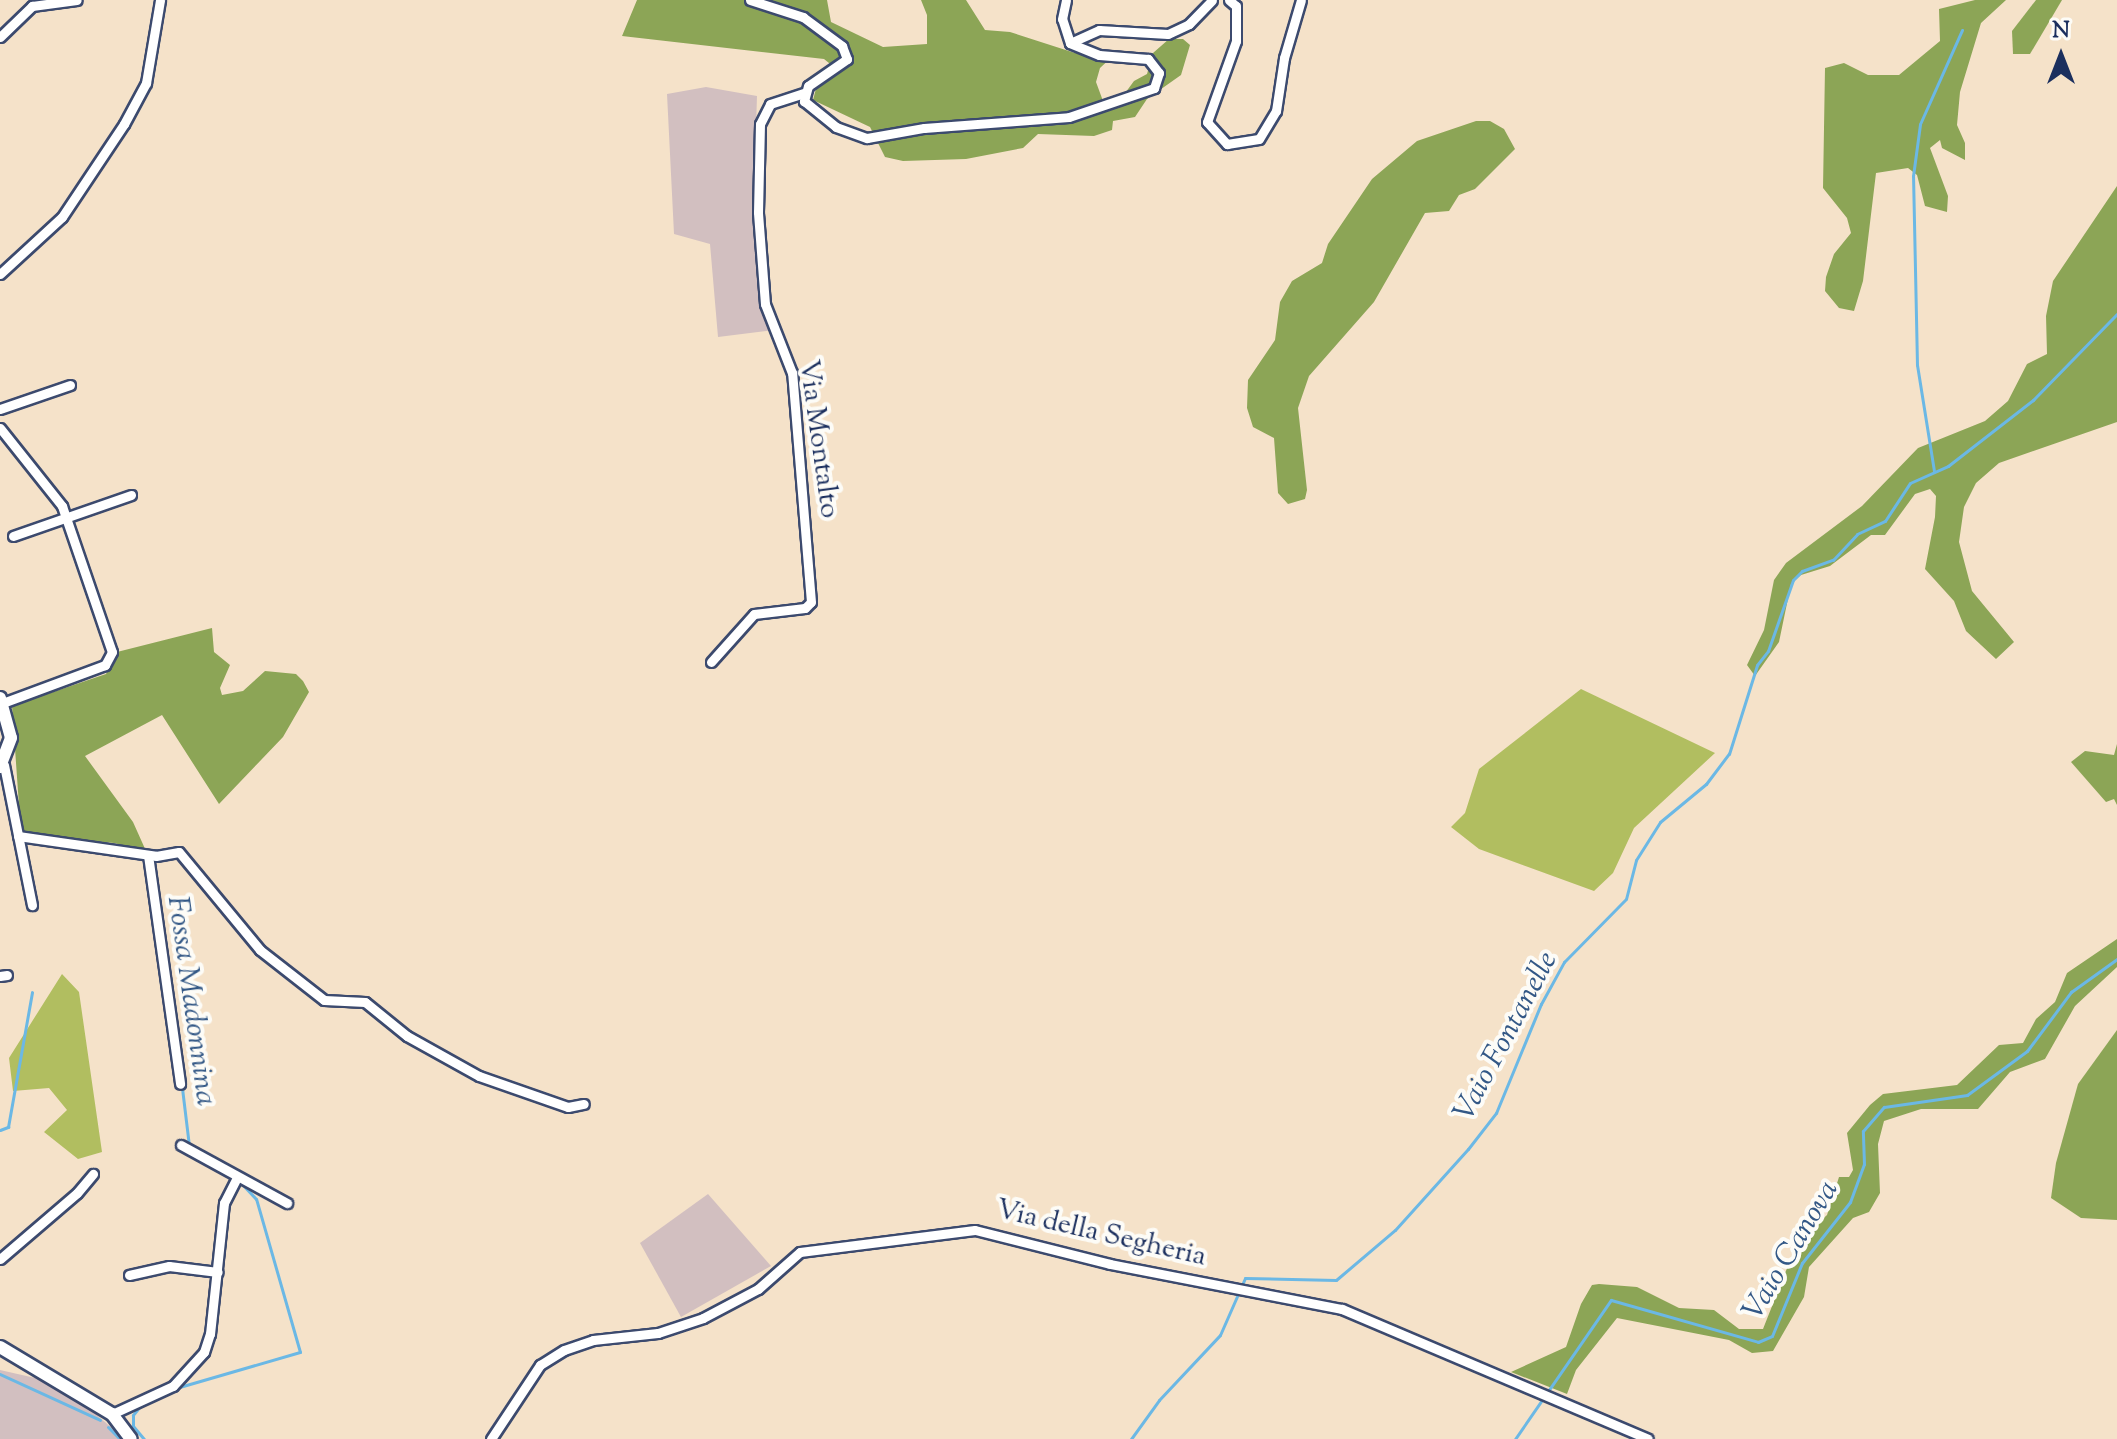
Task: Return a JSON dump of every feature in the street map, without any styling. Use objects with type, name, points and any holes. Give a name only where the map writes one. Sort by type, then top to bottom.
[{"type":"street","points":[[0,37],[32,6],[77,0]]},
{"type":"street","points":[[0,274],[62,217],[124,124],[146,83],[160,0]]},
{"type":"street","name":"Via Montalto","points":[[711,662],[736,628],[754,614],[805,608],[811,602],[792,373],[765,304],[758,212],[760,124],[770,104],[804,93],[847,59],[842,46],[803,17],[750,0]]},
{"type":"street","points":[[804,93],[810,110],[854,138],[867,138],[924,128],[1069,117],[1154,88],[1159,73],[1148,59],[1099,55],[1070,43],[1062,19],[1066,0]]},
{"type":"street","points":[[1070,43],[1099,30],[1168,34],[1189,24],[1212,0]]},
{"type":"street","points":[[1229,0],[1236,6],[1236,41],[1207,122],[1227,144],[1259,139],[1276,111],[1284,58],[1301,0]]},
{"type":"street","points":[[0,409],[70,385]]},
{"type":"street","points":[[0,428],[50,487],[68,518],[112,652],[105,665],[1,701],[11,738],[2,766],[32,905]]},
{"type":"street","points":[[13,536],[131,495]]},
{"type":"street","points":[[18,836],[148,855],[179,852],[260,950],[324,1000],[365,1002],[407,1036],[479,1076],[568,1107],[584,1104]]},
{"type":"street","points":[[148,855],[180,1084]]},
{"type":"street","points":[[181,1145],[287,1203]]},
{"type":"street","points":[[0,1259],[77,1193],[93,1174]]},
{"type":"street","points":[[112,1414],[173,1386],[191,1370],[210,1334],[224,1203],[237,1178]]},
{"type":"street","name":"Via della Segheria","points":[[491,1439],[540,1365],[564,1350],[593,1340],[658,1333],[703,1318],[758,1289],[800,1252],[975,1230],[1110,1264],[1342,1309],[1648,1439]]},
{"type":"street","points":[[129,1275],[169,1266],[218,1272]]},
{"type":"street","points":[[0,1347],[112,1414],[131,1439]]},
{"type":"shaded area","points":[[706,87],[757,96],[753,226],[758,277],[775,330],[718,337],[710,244],[674,234],[667,94]]},
{"type":"shaded area","points":[[708,1194],[771,1266],[681,1317],[640,1243]]},
{"type":"shaded area","points":[[0,1370],[44,1380],[73,1395],[125,1439],[0,1439]]},
{"type":"green space","points":[[637,0],[827,0],[831,22],[883,47],[927,44],[927,15],[921,0],[966,0],[985,30],[1010,32],[1075,53],[1115,54],[1100,68],[1096,82],[1103,101],[1120,100],[1134,81],[1147,74],[1153,53],[1169,39],[1183,39],[1190,45],[1181,75],[1147,99],[1135,117],[1113,121],[1112,130],[1094,136],[1038,134],[1023,148],[966,159],[903,161],[885,157],[870,127],[813,100],[818,81],[839,71],[824,59],[622,36]]},
{"type":"green space","points":[[1975,0],[2006,0],[1981,23],[1960,92],[1957,125],[1965,143],[1965,160],[1942,148],[1940,140],[1930,148],[1948,196],[1947,212],[1925,206],[1917,175],[1908,168],[1876,173],[1863,281],[1854,311],[1839,308],[1825,291],[1826,277],[1834,254],[1851,233],[1847,218],[1823,188],[1825,68],[1844,63],[1868,75],[1899,75],[1940,41],[1939,9]]},
{"type":"green space","points":[[2036,0],[2062,0],[2030,54],[2013,54],[2012,31]]},
{"type":"green space","points":[[1476,121],[1490,121],[1504,129],[1515,149],[1475,189],[1459,195],[1449,211],[1425,213],[1374,302],[1309,376],[1298,408],[1307,490],[1305,499],[1288,504],[1278,493],[1274,438],[1253,427],[1247,408],[1248,380],[1275,340],[1280,302],[1292,281],[1322,263],[1328,244],[1372,179],[1417,141]]},
{"type":"green space","points":[[2117,186],[2117,422],[1999,463],[1976,483],[1964,507],[1959,542],[1972,591],[2014,642],[1996,659],[1966,631],[1954,601],[1925,569],[1935,517],[1936,496],[1930,489],[1915,494],[1885,535],[1871,535],[1830,566],[1801,575],[1791,584],[1779,642],[1755,676],[1747,665],[1764,630],[1774,580],[1786,563],[1862,506],[1918,448],[1985,421],[2008,401],[2027,364],[2047,354],[2046,316],[2053,281]]},
{"type":"green space","points":[[212,628],[214,652],[230,665],[220,688],[222,695],[243,691],[265,671],[296,674],[303,681],[309,692],[283,737],[219,804],[162,715],[85,756],[133,822],[146,851],[114,843],[21,834],[12,706],[106,674],[117,652]]},
{"type":"green space","points":[[1581,689],[1715,753],[1634,828],[1613,873],[1594,891],[1479,849],[1451,827],[1465,813],[1479,769]]},
{"type":"green space","points":[[2117,744],[2117,805],[2114,799],[2106,802],[2071,762],[2085,751],[2114,755]]},
{"type":"green space","points":[[2117,939],[2117,967],[2075,1006],[2045,1059],[2010,1072],[1978,1109],[1921,1109],[1884,1121],[1878,1144],[1880,1193],[1869,1212],[1853,1218],[1809,1267],[1804,1297],[1773,1351],[1752,1353],[1729,1340],[1617,1318],[1576,1370],[1567,1394],[1511,1372],[1566,1347],[1581,1304],[1592,1285],[1637,1287],[1679,1308],[1714,1310],[1739,1329],[1763,1329],[1797,1243],[1827,1215],[1839,1177],[1849,1177],[1853,1170],[1847,1133],[1870,1105],[1883,1094],[1957,1085],[1999,1045],[2023,1043],[2036,1019],[2055,1002],[2067,973]]},
{"type":"green space","points":[[62,974],[79,992],[102,1152],[78,1159],[44,1132],[67,1110],[49,1088],[13,1091],[9,1058]]},
{"type":"green space","points":[[2117,1030],[2117,1220],[2081,1218],[2051,1198],[2056,1163],[2078,1084]]},
{"type":"waterway","points":[[1934,471],[1917,365],[1913,176],[1920,124],[1962,30]]},
{"type":"waterway","name":"Vaio Fontanelle","points":[[1131,1439],[1159,1400],[1220,1335],[1245,1278],[1336,1280],[1395,1230],[1496,1113],[1541,1004],[1564,962],[1626,899],[1636,860],[1660,822],[1706,784],[1729,754],[1757,665],[1768,651],[1793,580],[1802,571],[1833,560],[1857,534],[1885,521],[1910,483],[1948,466],[2033,400],[2117,314]]},
{"type":"waterway","name":"Vaio Canova","points":[[1515,1439],[1611,1300],[1758,1342],[1772,1336],[1802,1263],[1850,1202],[1864,1164],[1863,1131],[1884,1107],[1967,1095],[2027,1051],[2071,992],[2117,959]]},
{"type":"waterway","points":[[0,1130],[8,1127],[32,992]]},
{"type":"waterway","name":"Fossa Madonnina","points":[[182,1088],[189,1146]]},
{"type":"waterway","name":"Fossa Madonnina","points":[[176,1388],[300,1352],[256,1199],[240,1182]]},
{"type":"waterway","points":[[0,1374],[100,1420]]},
{"type":"waterway","name":"Fossa Madonnina","points":[[141,1405],[133,1415],[133,1426],[144,1439]]},
{"type":"waterway","points":[[108,1427],[120,1439]]}]
